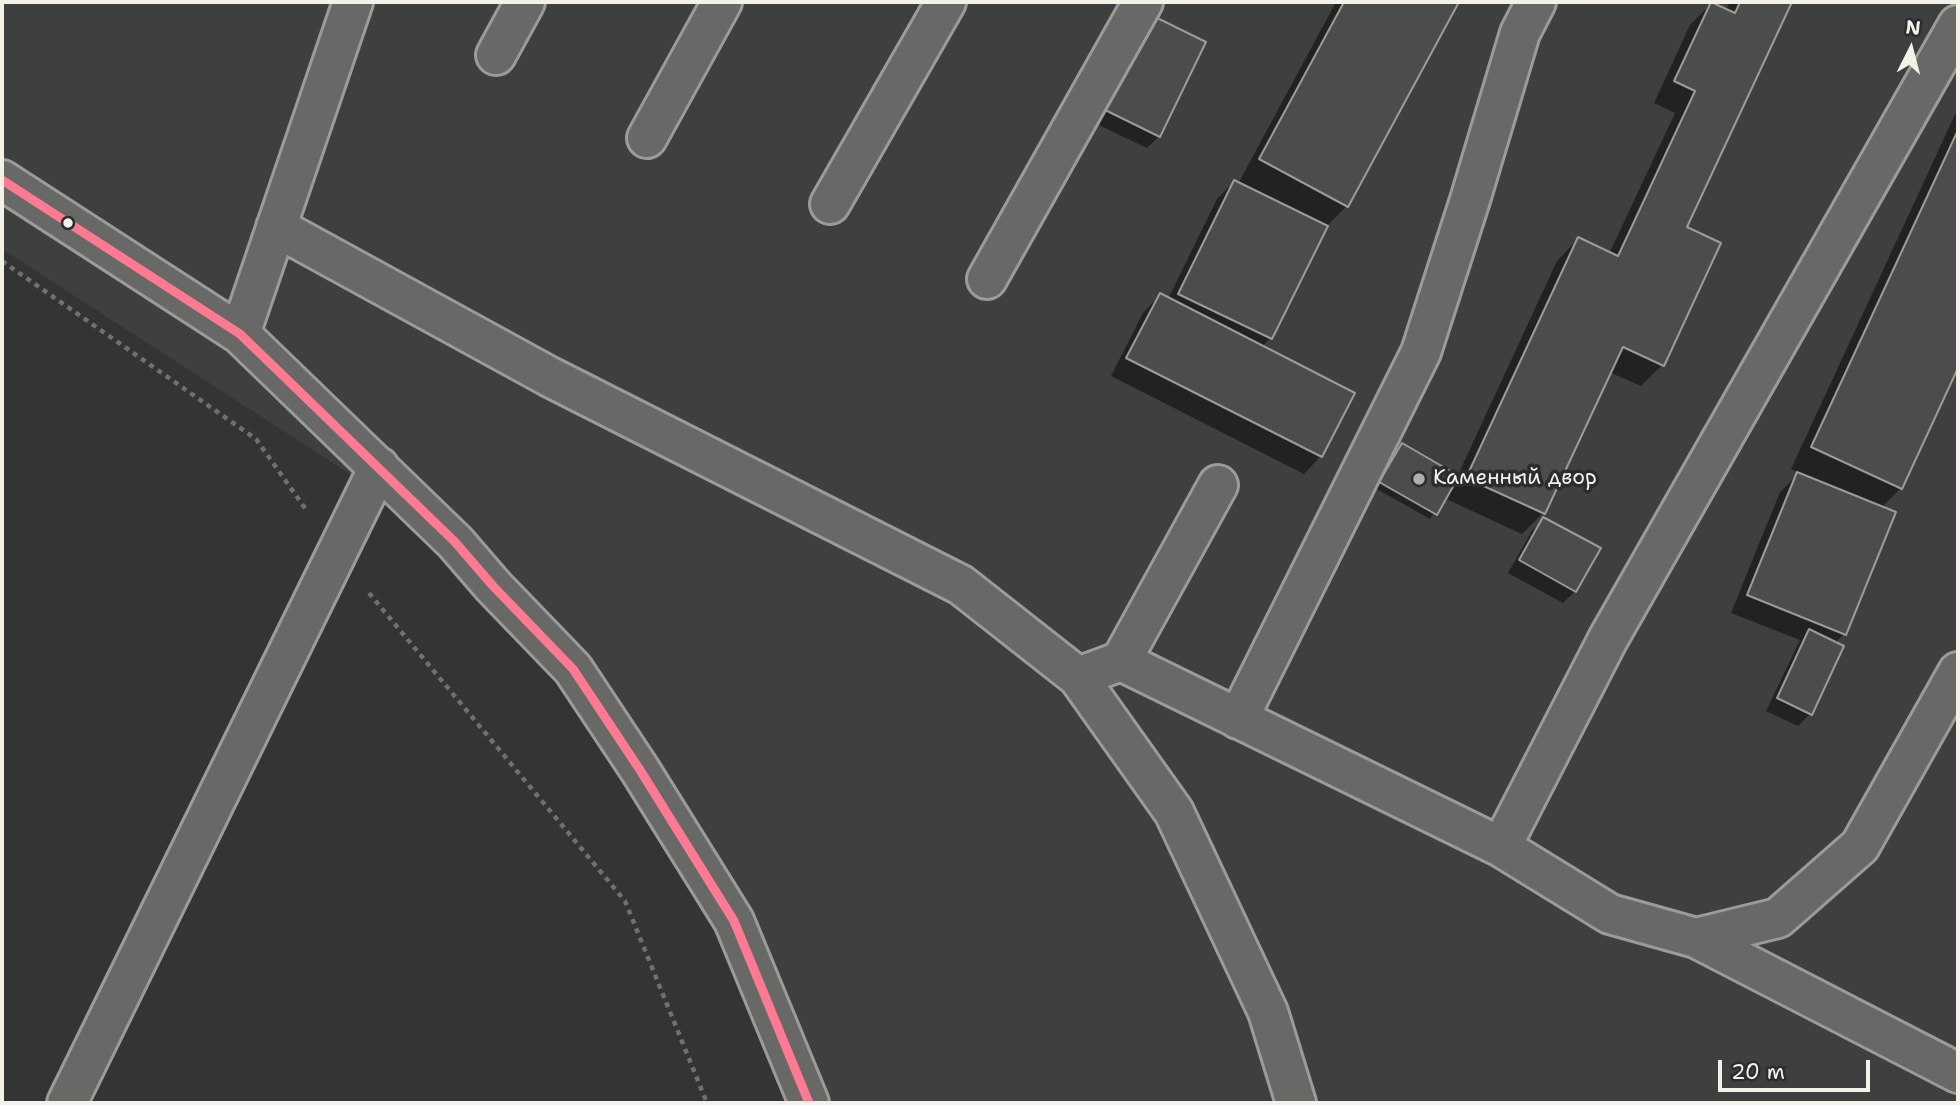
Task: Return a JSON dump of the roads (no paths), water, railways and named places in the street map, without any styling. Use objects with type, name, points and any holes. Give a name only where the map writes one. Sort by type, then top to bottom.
[{"type":"street","points":[[240,334],[353,2]]},
{"type":"street","points":[[496,55],[524,2]]},
{"type":"street","points":[[647,138],[722,2]]},
{"type":"street","points":[[830,204],[946,2]]},
{"type":"street","points":[[987,279],[1143,2]]},
{"type":"street","points":[[1238,719],[1421,352],[1520,33],[1536,2]]},
{"type":"street","points":[[1500,847],[1608,639],[1958,25]]},
{"type":"street","points":[[2,180],[240,334],[455,542],[493,586],[573,669],[640,770],[734,922],[809,1103]]},
{"type":"street","points":[[276,227],[550,377],[961,584],[1078,677],[1174,812],[1268,1012],[1296,1103]]},
{"type":"street","points":[[67,1103],[379,467]]},
{"type":"street","points":[[1078,677],[1121,661],[1217,485]]},
{"type":"street","points":[[1121,661],[1500,847],[1610,914],[1696,938],[1958,1073]]},
{"type":"street","points":[[1696,938],[1778,918],[1860,846],[1958,671]]},
{"type":"place","name":"Каменный двор","points":[[1419,479]]}]
